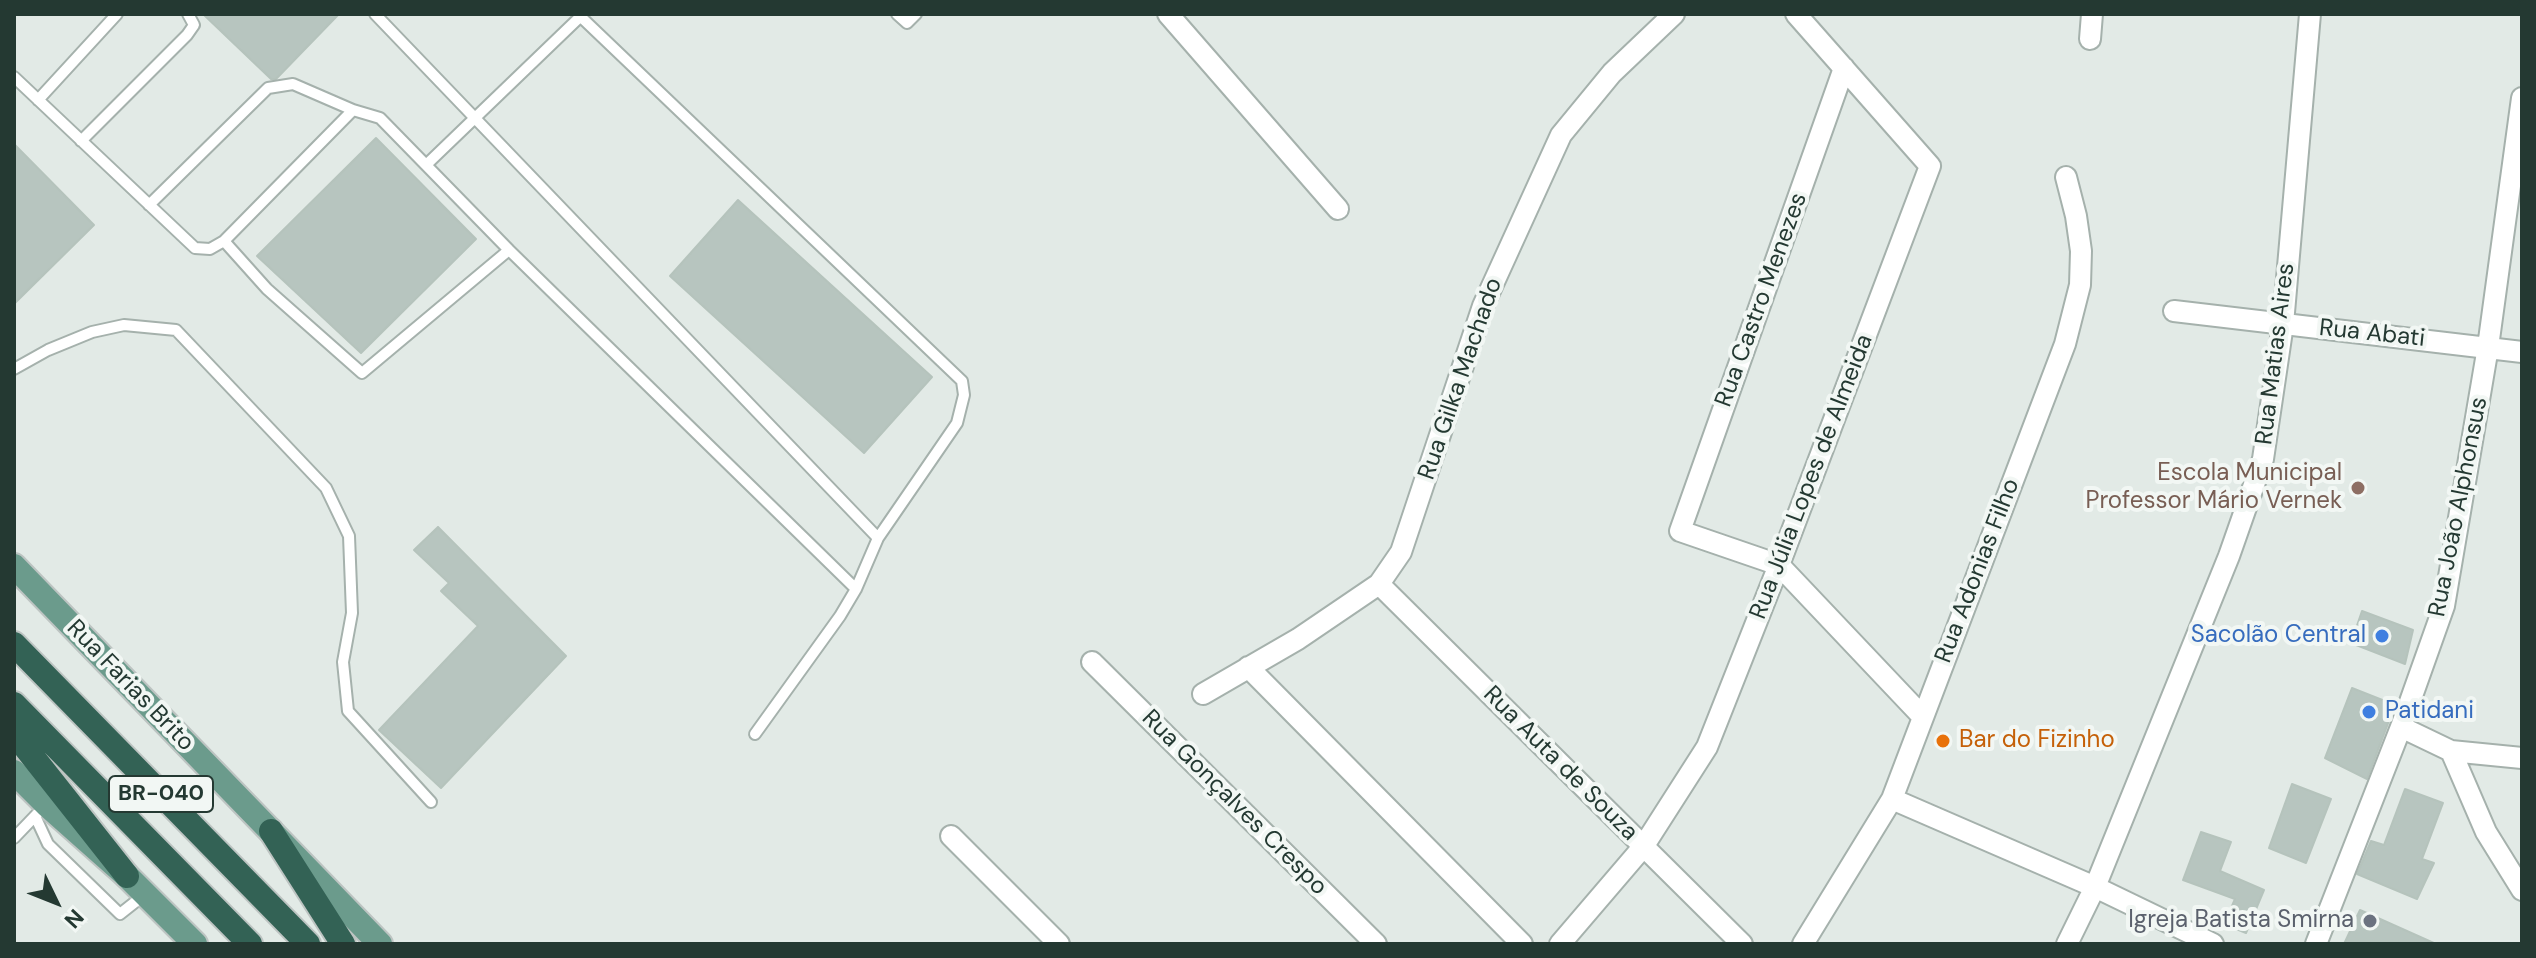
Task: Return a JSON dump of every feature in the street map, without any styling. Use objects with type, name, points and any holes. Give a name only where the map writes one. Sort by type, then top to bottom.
[{"type":"highway","name":"BR-040","points":[[14,644],[308,944]]},
{"type":"highway","points":[[14,704],[250,944]]},
{"type":"highway","points":[[14,733],[127,876]]},
{"type":"highway","points":[[271,831],[343,944]]},
{"type":"main road","name":"Rua Farias Brito","points":[[14,566],[380,944]]},
{"type":"main road","points":[[14,772],[41,810],[127,876],[195,944]]},
{"type":"street","points":[[1168,14],[1338,209]]},
{"type":"street","name":"Rua Gilka Machado","points":[[1203,694],[1298,639],[1379,584],[1401,552],[1483,306],[1561,135],[1612,73],[1674,14]]},
{"type":"street","name":"Rua Júlia Lopes de Almeida","points":[[1560,944],[1643,847],[1707,747],[1930,166],[1796,14]]},
{"type":"street","points":[[2090,39],[2092,14]]},
{"type":"street","name":"Rua Matias Aires","points":[[2067,944],[2095,887],[2229,556],[2263,459],[2283,324],[2310,14]]},
{"type":"street","name":"Rua Castro Menezes","points":[[1779,565],[1680,531],[1844,68]]},
{"type":"street","name":"Rua João Alphonsus","points":[[2316,944],[2401,727],[2444,606],[2488,347],[2522,98]]},
{"type":"street","name":"Rua Adonias Filho","points":[[1803,944],[1892,799],[2065,344],[2080,285],[2081,251],[2066,177]]},
{"type":"street","name":"Rua Abati","points":[[2174,311],[2522,352]]},
{"type":"street","points":[[1779,565],[1923,717]]},
{"type":"street","name":"Rua Auta de Souza","points":[[1379,584],[1742,944]]},
{"type":"street","name":"Rua Gonçalves Crespo","points":[[1092,662],[1376,944]]},
{"type":"street","points":[[1248,667],[1522,944]]},
{"type":"street","points":[[2401,727],[2451,751],[2522,758]]},
{"type":"street","points":[[2451,751],[2486,832],[2522,890]]},
{"type":"street","points":[[1892,799],[2095,887],[2213,944]]},
{"type":"street","points":[[951,836],[1059,944]]},
{"type":"lane","points":[[38,100],[117,14]]},
{"type":"lane","points":[[81,141],[187,35],[194,25],[188,14]]},
{"type":"lane","points":[[375,14],[878,538]]},
{"type":"lane","points":[[897,14],[907,23],[916,14]]},
{"type":"lane","points":[[426,165],[582,15],[962,381],[964,395],[957,423],[878,538],[856,589],[840,616],[755,734]]},
{"type":"lane","points":[[14,77],[195,248],[210,249],[224,241],[353,110]]},
{"type":"lane","points":[[149,205],[268,88],[293,84],[380,118],[509,250],[856,589]]},
{"type":"lane","points":[[224,241],[267,289],[362,373],[509,250]]},
{"type":"lane","points":[[14,369],[48,350],[92,332],[124,325],[176,330],[326,488],[349,536],[352,613],[343,662],[348,711],[431,802]]},
{"type":"lane","points":[[14,838],[41,810]]},
{"type":"lane","points":[[41,810],[48,844],[120,914],[145,894]]},
{"type":"building","points":[[203,14],[339,14],[276,79],[271,79]]},
{"type":"building","points":[[376,138],[476,239],[361,353],[257,256]]},
{"type":"building","points":[[14,144],[94,225],[14,304]]},
{"type":"building","points":[[738,200],[932,377],[864,453],[670,276]]},
{"type":"building","points":[[438,527],[566,656],[441,788],[379,730],[478,626],[441,591],[449,583],[414,550]]},
{"type":"building","name":"Sacolão Central","points":[[2362,611],[2413,630],[2405,664],[2351,643]]},
{"type":"building","points":[[2352,688],[2395,705],[2367,779],[2325,758]]},
{"type":"building","points":[[2292,784],[2331,799],[2306,863],[2269,848]]},
{"type":"building","points":[[2405,789],[2443,803],[2422,859],[2434,863],[2417,899],[2357,874],[2371,841],[2384,845]]},
{"type":"building","points":[[2201,832],[2231,842],[2220,871],[2264,890],[2246,933],[2224,924],[2235,899],[2183,880]]},
{"type":"building","name":"Igreja Batista Smirna","points":[[2360,910],[2436,944],[2344,944]]},
{"type":"place","name":"Escola Municipal Professor Mário Vernek","points":[[2358,488]]},
{"type":"place","name":"Sacolão Central","points":[[2382,636]]},
{"type":"place","name":"Patidani","points":[[2369,712]]},
{"type":"place","name":"Bar do Fizinho","points":[[1943,741]]},
{"type":"place","name":"Igreja Batista Smirna","points":[[2370,921]]}]
